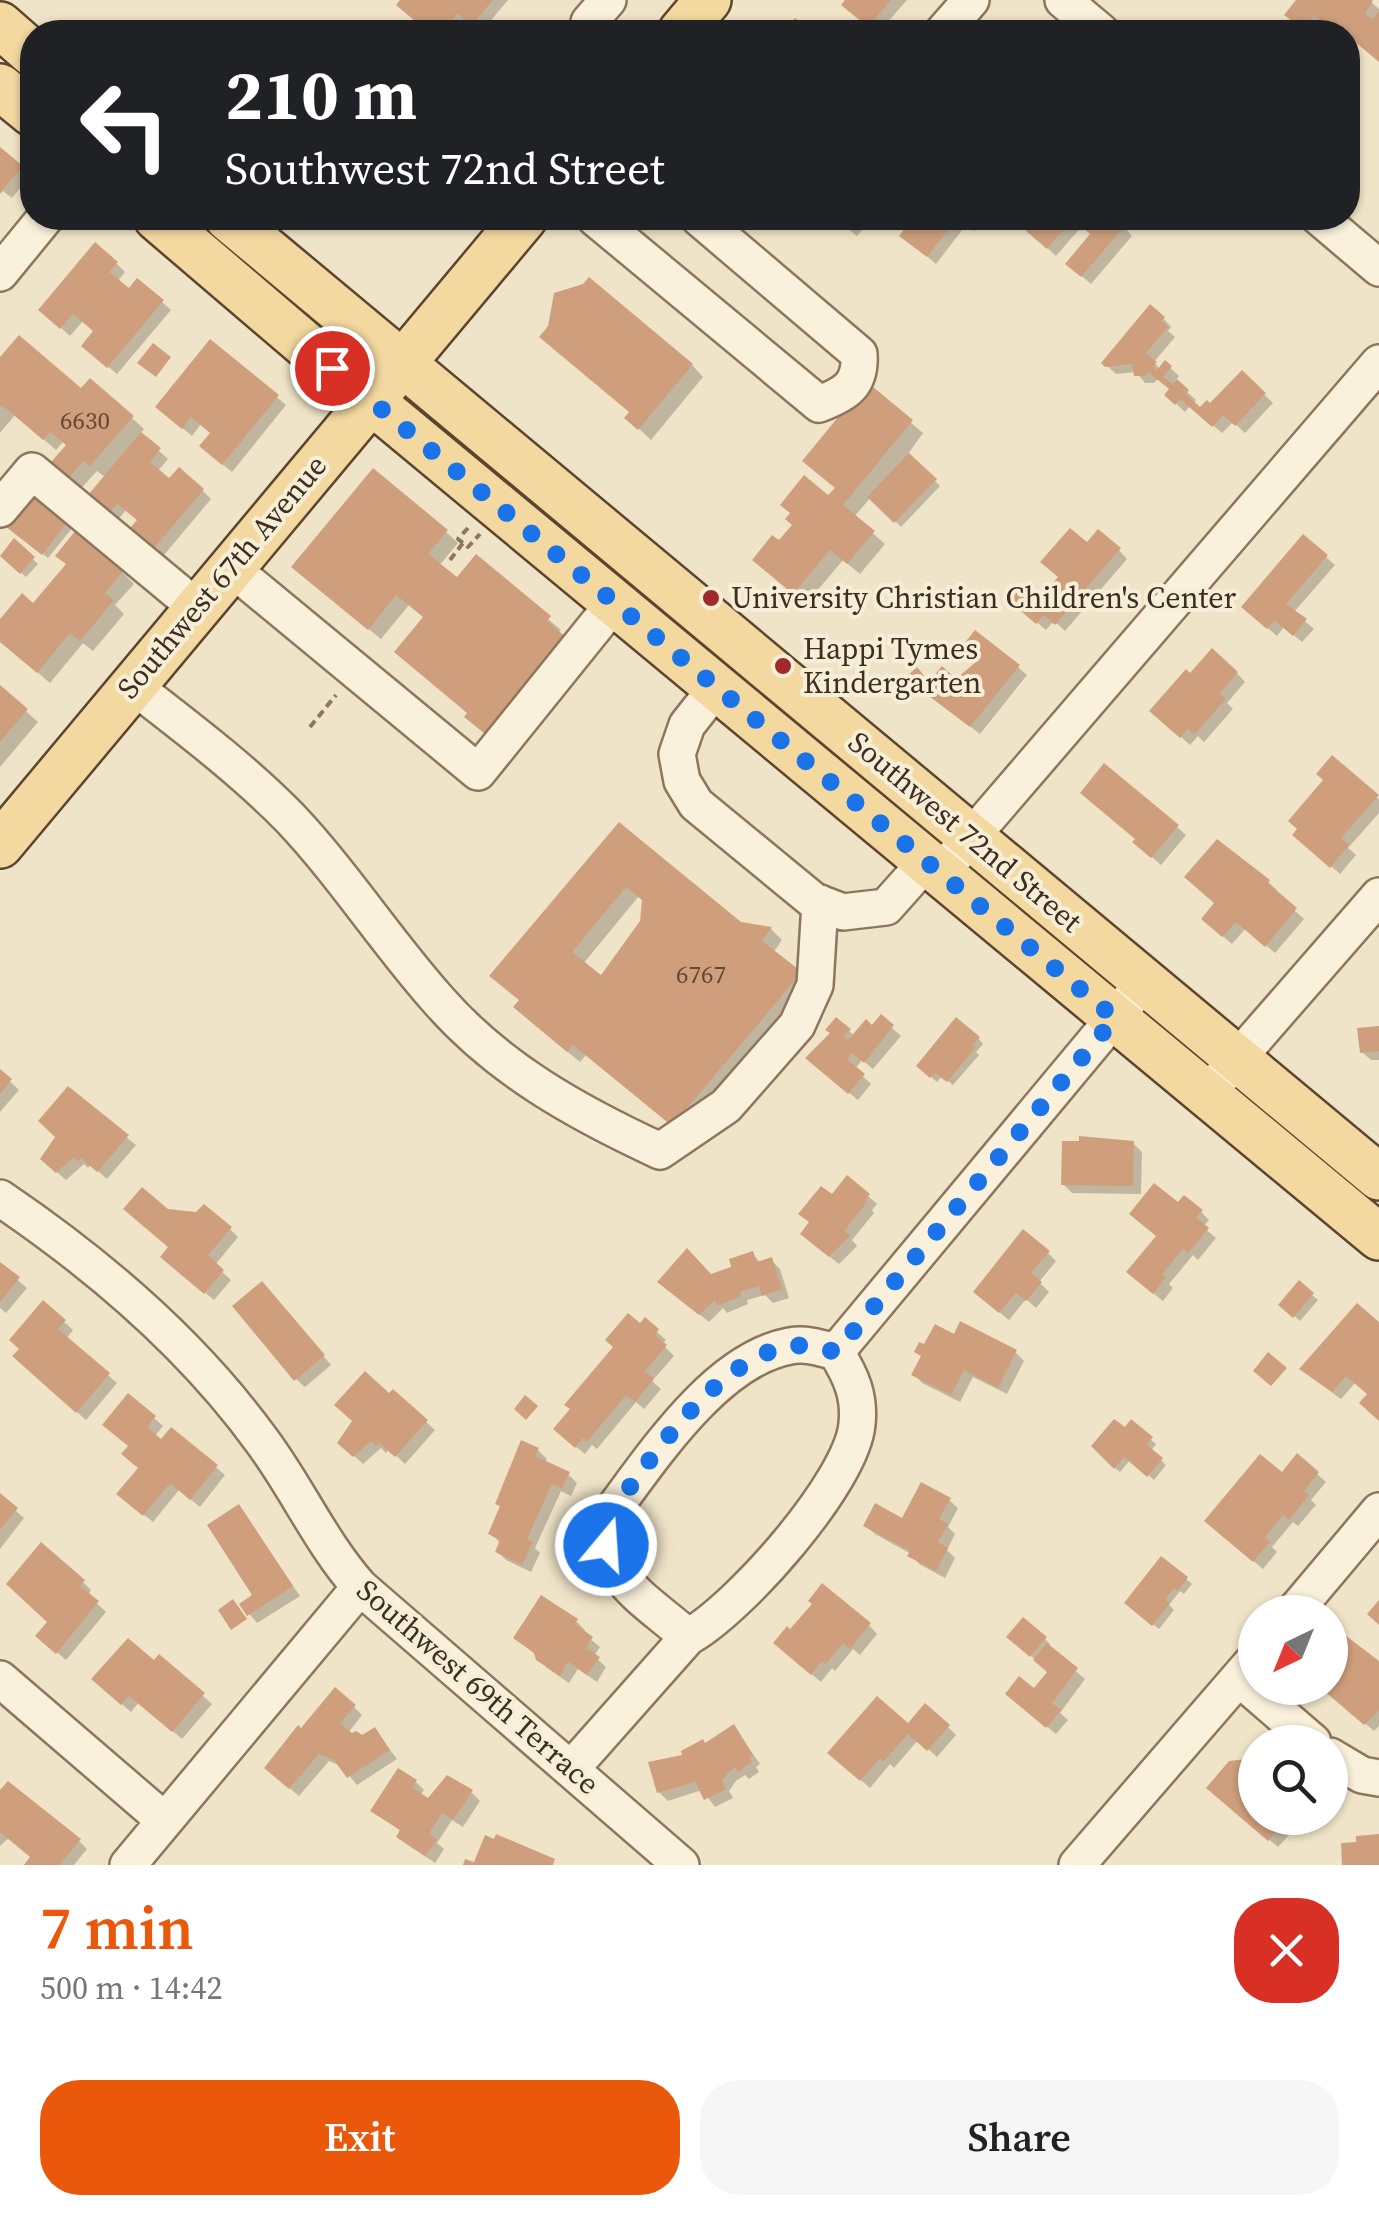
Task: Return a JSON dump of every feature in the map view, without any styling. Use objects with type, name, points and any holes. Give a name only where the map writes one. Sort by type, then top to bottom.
[{"type":"main road","points":[[690,20],[708,0]]},
{"type":"main road","points":[[0,25],[20,42]]},
{"type":"main road","points":[[0,87],[20,104]]},
{"type":"main road","name":"Southwest 72nd Street","points":[[171,230],[370,400],[1379,1237]]},
{"type":"main road","name":"Southwest 72nd Street","points":[[242,230],[1379,1177]]},
{"type":"main road","name":"Southwest 67th Avenue","points":[[1,843],[514,230]]},
{"type":"street","points":[[954,20],[971,0]]},
{"type":"street","points":[[1062,0],[1086,20]]},
{"type":"street","points":[[0,272],[36,230]]},
{"type":"street","points":[[609,230],[819,404],[843,394],[860,372],[860,354],[713,230]]},
{"type":"street","points":[[1334,230],[1379,268]]},
{"type":"street","points":[[717,686],[687,725],[677,754],[682,780],[696,804],[820,903],[843,912],[886,907],[971,837],[1379,363]]},
{"type":"street","points":[[0,509],[32,471],[196,607]]},
{"type":"street","points":[[230,567],[478,772],[615,602]]},
{"type":"street","points":[[132,685],[292,820],[396,950],[466,1028],[533,1085],[660,1151],[726,1106],[797,1025],[816,985],[820,903]]},
{"type":"street","points":[[1206,1094],[1379,896]]},
{"type":"street","points":[[836,1352],[1145,981]]},
{"type":"street","name":"Southwest 69th Terrace","points":[[0,1198],[110,1277],[216,1384],[265,1444],[360,1587],[681,1865]]},
{"type":"street","points":[[688,1637],[616,1570],[606,1545],[615,1508],[693,1410],[746,1364],[794,1345],[836,1352]]},
{"type":"street","points":[[571,1770],[688,1637],[709,1626],[741,1596],[839,1474],[851,1448],[857,1410],[856,1388],[836,1352]]},
{"type":"street","points":[[1308,1595],[1379,1511]]},
{"type":"street","points":[[128,1865],[360,1587]]},
{"type":"street","points":[[1078,1865],[1238,1678]]},
{"type":"street","points":[[0,1679],[164,1820]]},
{"type":"street","points":[[1280,1705],[1298,1725]]},
{"type":"street","points":[[1348,1767],[1378,1778]]},
{"type":"path","points":[[474,520],[458,539],[468,547],[484,530]]},
{"type":"path","points":[[450,560],[464,543]]},
{"type":"path","points":[[310,727],[336,695]]},
{"type":"building","points":[[400,0],[493,0],[475,20],[466,20],[458,13],[452,20],[414,20],[396,5]]},
{"type":"building","points":[[845,0],[891,0],[874,20],[859,20],[841,5]]},
{"type":"building","points":[[1296,0],[1373,0],[1365,14],[1372,19],[1379,11],[1379,62],[1360,46],[1360,20],[1319,20],[1314,15],[1310,20],[1291,20],[1284,15]]},
{"type":"building","points":[[0,147],[20,164],[20,170],[0,193]]},
{"type":"building","points":[[904,230],[948,230],[927,257],[899,236]]},
{"type":"building","points":[[1027,230],[1063,230],[1047,249]]},
{"type":"building","points":[[1085,230],[1122,230],[1081,277],[1065,264],[1090,234]]},
{"type":"building","points":[[95,242],[118,262],[109,272],[129,288],[137,278],[164,300],[107,368],[81,346],[93,331],[73,314],[60,329],[38,310]]},
{"type":"building","points":[[589,277],[693,364],[638,430],[624,418],[629,412],[539,337],[548,326],[554,293],[583,284]]},
{"type":"building","points":[[1150,304],[1165,317],[1161,321],[1168,327],[1146,353],[1157,362],[1153,366],[1157,370],[1165,360],[1172,366],[1163,377],[1173,384],[1177,379],[1200,407],[1207,400],[1210,403],[1242,370],[1266,393],[1235,426],[1223,415],[1212,427],[1180,399],[1175,405],[1164,395],[1169,389],[1148,372],[1145,376],[1134,376],[1132,364],[1105,367],[1101,363]]},
{"type":"building","points":[[19,335],[81,388],[90,378],[134,416],[90,466],[84,461],[62,485],[44,470],[66,445],[50,432],[43,440],[2,405],[0,408],[0,357]]},
{"type":"building","points":[[210,339],[279,395],[222,465],[199,446],[210,433],[191,417],[182,429],[155,407]]},
{"type":"building","points":[[153,343],[171,357],[156,377],[137,363]]},
{"type":"building","points":[[867,382],[913,420],[843,505],[875,531],[847,564],[830,550],[793,594],[752,560],[772,535],[779,540],[792,525],[785,519],[790,513],[780,505],[804,475],[828,495],[835,488],[802,461]]},
{"type":"building","points":[[141,432],[161,448],[150,462],[169,478],[179,467],[204,489],[149,554],[125,534],[137,520],[117,504],[104,518],[83,501]]},
{"type":"building","points":[[909,453],[937,479],[894,523],[867,497]]},
{"type":"building","points":[[373,468],[448,530],[428,554],[457,577],[476,554],[551,616],[547,621],[569,640],[489,737],[464,717],[467,713],[394,652],[423,617],[396,595],[368,630],[291,567]]},
{"type":"building","points":[[28,488],[69,520],[42,555],[1,523]]},
{"type":"building","points":[[1070,528],[1087,542],[1098,529],[1121,548],[1055,625],[1044,615],[1036,624],[1009,601],[1025,582],[1041,597],[1058,577],[1040,562]]},
{"type":"building","points":[[76,530],[124,570],[105,593],[114,600],[80,641],[70,633],[37,673],[0,642],[0,619],[22,593],[33,603],[66,564],[55,556]]},
{"type":"building","points":[[1303,534],[1328,555],[1286,604],[1307,619],[1293,636],[1274,620],[1267,629],[1241,607]]},
{"type":"building","points":[[14,538],[35,557],[20,574],[0,556]]},
{"type":"building","points":[[975,630],[1020,665],[970,727],[905,678],[917,667],[929,682],[942,666],[956,679],[978,660],[963,645]]},
{"type":"building","points":[[1212,648],[1238,672],[1220,693],[1226,699],[1194,735],[1188,729],[1180,738],[1149,711],[1186,669],[1190,673]]},
{"type":"building","points":[[0,685],[28,709],[0,742]]},
{"type":"building","points":[[1332,755],[1379,795],[1341,838],[1349,845],[1330,868],[1292,835],[1297,829],[1288,821],[1323,780],[1316,774]]},
{"type":"building","points":[[1104,763],[1179,825],[1151,858],[1132,842],[1135,839],[1080,793]]},
{"type":"building","points":[[619,822],[741,922],[772,927],[762,941],[802,972],[672,1126],[573,1045],[567,1052],[513,1007],[519,1000],[489,976]],"holes":[[[626,887],[642,900],[640,921],[601,975],[572,952]]]},
{"type":"building","points":[[1217,839],[1270,880],[1268,883],[1297,908],[1265,947],[1236,922],[1222,937],[1201,919],[1214,903],[1184,877]]},
{"type":"building","points":[[881,1014],[894,1025],[864,1063],[852,1053],[847,1059],[865,1074],[848,1094],[805,1058],[830,1033],[825,1030],[836,1017],[851,1029],[844,1037],[848,1040],[866,1019],[872,1025]]},
{"type":"building","points":[[956,1017],[980,1037],[947,1082],[935,1073],[930,1078],[916,1066]]},
{"type":"building","points":[[1379,1026],[1379,1051],[1360,1053],[1357,1028]]},
{"type":"building","points":[[0,1069],[12,1079],[0,1094]]},
{"type":"building","points":[[68,1086],[129,1135],[97,1172],[74,1157],[56,1173],[40,1159],[55,1137],[38,1121]]},
{"type":"building","points":[[1079,1136],[1134,1141],[1133,1186],[1061,1185],[1062,1141],[1079,1141]]},
{"type":"building","points":[[847,1175],[870,1194],[844,1231],[851,1235],[829,1257],[800,1234],[809,1222],[798,1214],[821,1186],[832,1194]]},
{"type":"building","points":[[1154,1183],[1178,1202],[1184,1195],[1203,1210],[1196,1217],[1209,1228],[1188,1253],[1183,1249],[1162,1274],[1166,1277],[1153,1294],[1126,1272],[1156,1236],[1129,1214]]},
{"type":"building","points":[[142,1187],[168,1209],[196,1212],[204,1204],[232,1227],[208,1255],[224,1270],[204,1294],[160,1257],[168,1247],[123,1209]]},
{"type":"building","points":[[1023,1229],[1050,1251],[1031,1273],[1042,1282],[1026,1301],[1016,1293],[999,1313],[973,1292]]},
{"type":"building","points":[[687,1248],[711,1274],[731,1267],[729,1259],[753,1251],[757,1262],[772,1257],[782,1289],[762,1296],[759,1286],[717,1306],[715,1300],[699,1315],[657,1282]]},
{"type":"building","points":[[0,1262],[20,1277],[0,1302]]},
{"type":"building","points":[[1299,1280],[1314,1293],[1293,1318],[1278,1305]]},
{"type":"building","points":[[262,1281],[325,1355],[294,1381],[232,1306]]},
{"type":"building","points":[[43,1300],[66,1320],[58,1329],[110,1373],[76,1413],[12,1356],[19,1349],[9,1340]]},
{"type":"building","points":[[1357,1303],[1379,1322],[1379,1421],[1359,1403],[1367,1394],[1346,1376],[1332,1392],[1299,1369]]},
{"type":"building","points":[[628,1313],[640,1323],[645,1317],[659,1329],[655,1335],[667,1345],[645,1371],[654,1379],[635,1402],[626,1395],[587,1442],[583,1438],[575,1448],[553,1429],[570,1409],[564,1405],[613,1347],[605,1340]]},
{"type":"building","points":[[960,1321],[1017,1350],[998,1388],[964,1370],[951,1395],[911,1375],[921,1356],[914,1352],[919,1342],[924,1344],[935,1324],[954,1334]]},
{"type":"building","points":[[1268,1352],[1287,1368],[1271,1386],[1253,1371]]},
{"type":"building","points":[[365,1371],[428,1420],[395,1457],[371,1441],[353,1457],[337,1443],[352,1421],[334,1405]]},
{"type":"building","points":[[128,1393],[156,1416],[147,1427],[161,1439],[171,1427],[218,1465],[190,1500],[170,1483],[143,1516],[116,1494],[138,1468],[121,1454],[128,1446],[102,1425]]},
{"type":"building","points":[[525,1395],[538,1406],[526,1420],[514,1409]]},
{"type":"building","points":[[1114,1419],[1125,1427],[1131,1419],[1153,1437],[1147,1445],[1163,1458],[1147,1477],[1124,1457],[1114,1469],[1091,1446]]},
{"type":"building","points":[[521,1440],[539,1448],[535,1456],[570,1472],[562,1489],[552,1484],[527,1539],[533,1542],[522,1565],[495,1552],[500,1540],[488,1534],[500,1506],[495,1504]]},
{"type":"building","points":[[1297,1453],[1319,1472],[1304,1491],[1309,1495],[1289,1520],[1283,1515],[1265,1537],[1270,1542],[1253,1562],[1204,1521],[1260,1454],[1282,1472]]},
{"type":"building","points":[[921,1482],[951,1498],[939,1519],[948,1524],[938,1542],[948,1548],[936,1571],[907,1556],[910,1551],[863,1526],[875,1503],[902,1518]]},
{"type":"building","points":[[0,1493],[18,1508],[0,1530]]},
{"type":"building","points":[[239,1504],[293,1586],[247,1616],[239,1604],[252,1595],[207,1525]]},
{"type":"building","points":[[41,1542],[85,1580],[80,1586],[99,1601],[56,1654],[35,1636],[47,1622],[6,1584]]},
{"type":"building","points":[[1161,1556],[1188,1577],[1178,1591],[1174,1588],[1165,1599],[1170,1603],[1152,1626],[1124,1603]]},
{"type":"building","points":[[822,1583],[871,1623],[850,1649],[843,1643],[811,1675],[773,1643],[812,1604],[808,1601]]},
{"type":"building","points":[[541,1595],[578,1619],[575,1624],[593,1637],[586,1648],[600,1657],[587,1675],[568,1662],[560,1676],[513,1638]]},
{"type":"building","points":[[233,1599],[247,1619],[231,1630],[218,1610]]},
{"type":"building","points":[[1379,1600],[1379,1625],[1367,1614]]},
{"type":"building","points":[[1023,1617],[1047,1637],[1030,1657],[1006,1637]]},
{"type":"building","points":[[1348,1637],[1379,1661],[1379,1711],[1364,1725],[1341,1705],[1348,1705]]},
{"type":"building","points":[[128,1638],[154,1660],[159,1654],[205,1693],[172,1732],[129,1696],[121,1705],[91,1679]]},
{"type":"building","points":[[1047,1643],[1078,1668],[1052,1703],[1061,1710],[1046,1728],[1005,1694],[1019,1676],[1034,1688],[1047,1672],[1033,1660]]},
{"type":"building","points":[[335,1687],[356,1705],[340,1723],[352,1733],[362,1735],[375,1727],[390,1750],[347,1778],[334,1760],[319,1754],[289,1789],[264,1768]]},
{"type":"building","points":[[877,1696],[908,1723],[925,1703],[950,1725],[927,1751],[908,1734],[860,1781],[827,1753]]},
{"type":"building","points":[[734,1724],[753,1755],[749,1758],[752,1762],[738,1772],[735,1767],[728,1773],[722,1781],[726,1789],[704,1800],[695,1782],[657,1793],[648,1762],[682,1755],[681,1751],[703,1739],[705,1743]]},
{"type":"building","points":[[1238,1760],[1238,1815],[1206,1788],[1229,1761]]},
{"type":"building","points":[[398,1768],[417,1780],[412,1787],[428,1798],[447,1775],[473,1790],[453,1820],[442,1813],[429,1834],[437,1839],[425,1856],[396,1837],[400,1830],[370,1811]]},
{"type":"building","points":[[8,1781],[81,1839],[59,1865],[24,1865],[30,1857],[0,1832],[0,1790]]},
{"type":"building","points":[[496,1834],[555,1859],[553,1865],[463,1865],[465,1859],[474,1862],[485,1835],[494,1839]]},
{"type":"building","points":[[1379,1834],[1379,1865],[1342,1865],[1341,1843],[1356,1842],[1356,1836]]},
{"type":"place","name":"University Christian Children's Center","points":[[711,598]]},
{"type":"place","name":"Happi Tymes Kindergarten","points":[[783,666]]},
{"type":"route","points":[[332,368],[1115,1018],[836,1352],[814,1346],[781,1348],[746,1364],[708,1394],[615,1508],[606,1545]]}]
